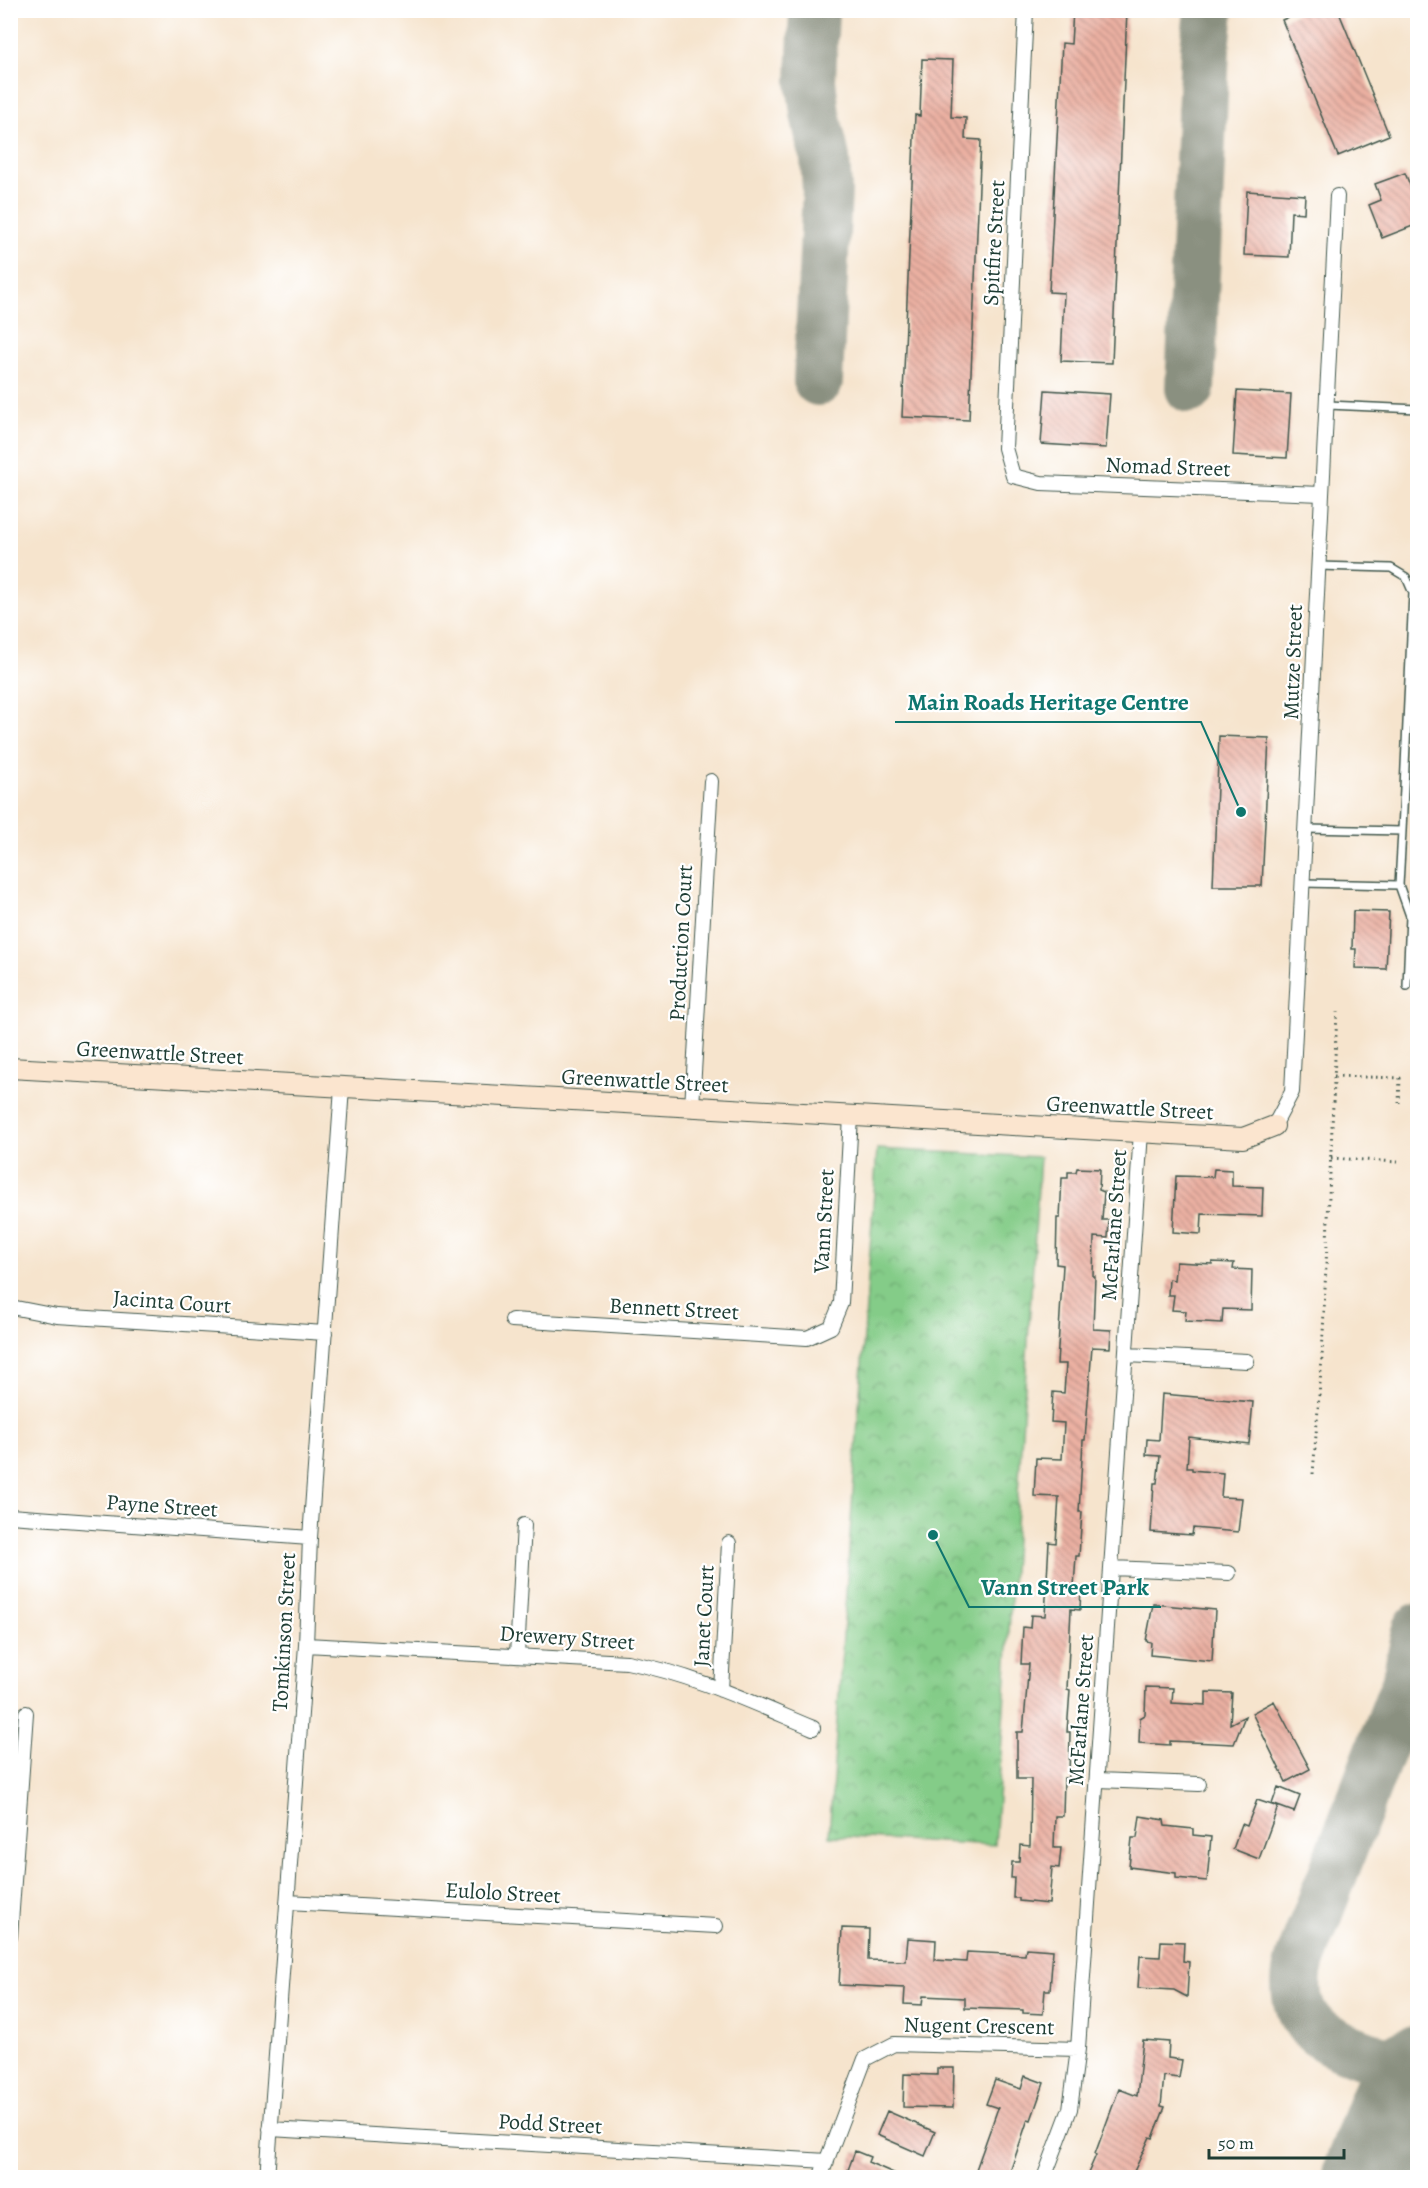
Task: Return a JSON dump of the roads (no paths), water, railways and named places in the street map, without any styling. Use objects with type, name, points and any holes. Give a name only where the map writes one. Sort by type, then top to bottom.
[{"type":"street","name":"Spitfire Street","points":[[1013,476],[1005,448],[1026,10]]},
{"type":"street","name":"Mutze Street","points":[[1274,1126],[1292,1092],[1337,196]]},
{"type":"street","name":"Nomad Street","points":[[1013,476],[1041,483],[1322,494]]},
{"type":"street","name":"Production Court","points":[[692,1107],[711,781]]},
{"type":"street","name":"Greenwattle Street","points":[[10,1068],[1243,1138],[1274,1126]]},
{"type":"street","name":"Tomkinson Street","points":[[267,2178],[306,1646],[310,1538],[342,1088]]},
{"type":"street","name":"Vann Street","points":[[831,1327],[841,1303],[851,1116]]},
{"type":"street","name":"McFarlane Street","points":[[1044,2178],[1070,2109],[1078,2049],[1141,1132]]},
{"type":"street","name":"Jacinta Court","points":[[16,1308],[57,1316],[325,1333]]},
{"type":"street","name":"Bennett Street","points":[[512,1320],[807,1338],[831,1327]]},
{"type":"street","points":[[1127,1355],[1247,1361]]},
{"type":"street","name":"Payne Street","points":[[10,1516],[310,1538]]},
{"type":"street","points":[[517,1655],[524,1525]]},
{"type":"street","name":"Janet Court","points":[[721,1690],[729,1544]]},
{"type":"street","points":[[1112,1568],[1228,1573]]},
{"type":"street","name":"Drewery Street","points":[[306,1646],[627,1662],[658,1668],[721,1690],[813,1728]]},
{"type":"street","points":[[10,1937],[26,1713]]},
{"type":"street","points":[[1098,1780],[1199,1784]]},
{"type":"street","name":"Eulolo Street","points":[[288,1902],[716,1926]]},
{"type":"street","name":"Nugent Crescent","points":[[820,2178],[865,2059],[894,2044],[1078,2049]]},
{"type":"street","name":"Podd Street","points":[[270,2129],[827,2161]]},
{"type":"lane","points":[[1328,405],[1418,409]]},
{"type":"lane","points":[[1318,566],[1391,568],[1407,577],[1413,593],[1399,885],[1410,916],[1407,986]]},
{"type":"lane","points":[[1306,829],[1402,831]]},
{"type":"lane","points":[[1303,883],[1399,885]]},
{"type":"place","name":"Main Roads Heritage Centre","points":[[1241,812]]},
{"type":"place","name":"Vann Street Park","points":[[933,1535]]}]
